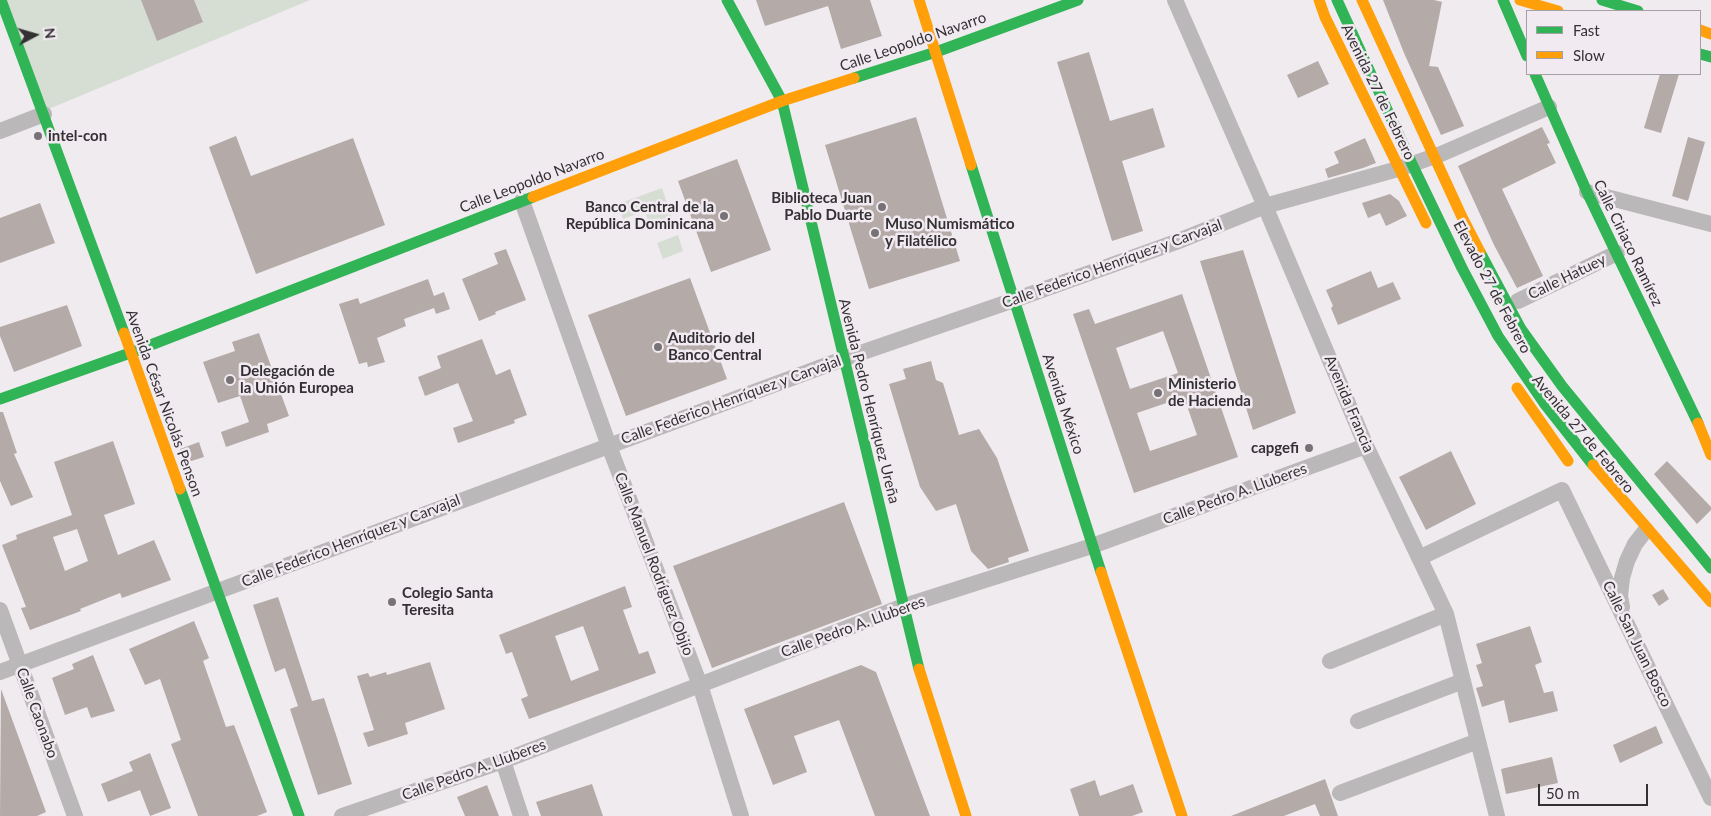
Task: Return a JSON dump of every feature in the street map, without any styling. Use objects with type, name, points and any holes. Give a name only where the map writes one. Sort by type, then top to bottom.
[{"type":"main road","name":"Avenida César Nicolás Penson","points":[[1,0],[299,816]]},
{"type":"main road","name":"Avenida Pedro Henríquez Ureña","points":[[727,0],[782,101],[919,669],[966,816]]},
{"type":"main road","name":"Avenida México","points":[[919,0],[1092,546],[1182,816]]},
{"type":"main road","name":"Calle Leopoldo Navarro","points":[[0,399],[130,353],[782,101],[936,52],[1078,0]]},
{"type":"main road","name":"Avenida 27 de Febrero","points":[[1319,0],[1325,17],[1398,169],[1433,237]]},
{"type":"main road","name":"Elevado 27 de Febrero","points":[[1337,0],[1416,172],[1462,268],[1498,336],[1544,403],[1603,478],[1711,602]]},
{"type":"main road","name":"Elevado 27 de Febrero","points":[[1362,0],[1462,217],[1521,329],[1562,386],[1711,568]]},
{"type":"main road","points":[[1503,0],[1526,54]]},
{"type":"main road","points":[[1520,0],[1555,10]]},
{"type":"main road","points":[[1602,0],[1635,10]]},
{"type":"main road","name":"Avenida 27 de Febrero","points":[[1379,9],[1441,154],[1521,305]]},
{"type":"main road","name":"Calle Ciriaco Ramírez","points":[[1535,75],[1587,192],[1704,420],[1711,455]]},
{"type":"main road","name":"Avenida 27 de Febrero","points":[[1492,348],[1569,444],[1646,530],[1711,607]]},
{"type":"main road","points":[[1513,381],[1571,464]]},
{"type":"main road","name":"Avenida 27 de Febrero","points":[[1596,409],[1635,462],[1681,513]]},
{"type":"main road","points":[[1627,530],[1645,550]]},
{"type":"street","name":"Avenida Francia","points":[[1175,0],[1265,206],[1366,446],[1446,614],[1498,816]]},
{"type":"street","name":"Calle Federico Henríquez y Carvajal","points":[[0,672],[843,359],[1176,242],[1265,206],[1398,169],[1441,154],[1549,107]]},
{"type":"street","points":[[0,131],[44,114]]},
{"type":"street","points":[[1587,192],[1711,224]]},
{"type":"street","name":"Calle Manuel Rodríguez Objío","points":[[522,201],[609,446],[700,685],[741,816]]},
{"type":"street","name":"Calle Hatuey","points":[[1521,305],[1617,253]]},
{"type":"street","points":[[1704,420],[1711,439]]},
{"type":"street","name":"Calle Pedro A. Lluberes","points":[[342,816],[503,761],[904,606],[1092,546],[1366,446]]},
{"type":"street","name":"Calle San Juan Bosco","points":[[1419,558],[1562,490],[1711,798]]},
{"type":"street","points":[[1623,614],[1620,596],[1624,570],[1635,544],[1646,530]]},
{"type":"street","name":"Calle Caonabo","points":[[0,610],[75,816]]},
{"type":"street","points":[[1330,661],[1446,614]]},
{"type":"street","points":[[1358,721],[1463,681]]},
{"type":"street","points":[[1340,793],[1478,741]]},
{"type":"street","points":[[503,761],[521,816]]},
{"type":"shaded area","points":[[3,0],[310,0],[44,111]]},
{"type":"shaded area","points":[[662,188],[672,218],[650,226],[645,211],[623,219],[618,204]]},
{"type":"shaded area","points":[[678,235],[683,251],[663,259],[657,243]]},
{"type":"building","points":[[141,0],[194,0],[203,22],[157,41]]},
{"type":"building","points":[[756,0],[870,0],[882,36],[841,49],[828,6],[765,26]]},
{"type":"building","points":[[1383,0],[1434,0],[1442,2],[1429,66],[1438,67],[1464,126],[1441,135],[1404,53]]},
{"type":"building","points":[[1089,52],[1110,121],[1153,108],[1165,147],[1122,161],[1143,231],[1112,241],[1057,62]]},
{"type":"building","points":[[1318,61],[1329,84],[1298,98],[1287,75]]},
{"type":"building","points":[[1660,75],[1679,75],[1661,133],[1644,128]]},
{"type":"building","points":[[916,117],[960,261],[869,289],[825,145]]},
{"type":"building","points":[[1542,127],[1550,143],[1547,144],[1556,163],[1502,189],[1543,276],[1517,288],[1494,245],[1458,166]]},
{"type":"building","points":[[236,136],[251,176],[353,138],[385,225],[256,274],[209,147]]},
{"type":"building","points":[[1688,137],[1705,142],[1688,201],[1672,196]]},
{"type":"building","points":[[1365,138],[1376,163],[1328,178],[1325,169],[1339,163],[1334,152]]},
{"type":"building","name":"Banco Central de la República Dominicana","points":[[737,159],[771,250],[711,272],[678,181]]},
{"type":"building","points":[[1390,194],[1399,201],[1407,216],[1386,226],[1380,213],[1368,218],[1362,203]]},
{"type":"building","points":[[40,203],[55,243],[0,263],[0,218]]},
{"type":"building","points":[[506,249],[526,300],[495,312],[496,314],[479,321],[462,279],[498,264],[494,253]]},
{"type":"building","points":[[1243,250],[1296,413],[1253,430],[1200,261]]},
{"type":"building","points":[[1371,271],[1378,288],[1393,282],[1401,299],[1338,325],[1326,290]]},
{"type":"building","name":"Auditorio del Banco Central","points":[[690,278],[727,379],[626,416],[588,315]]},
{"type":"building","points":[[428,279],[434,296],[444,292],[450,309],[436,314],[434,308],[404,319],[406,326],[377,338],[385,362],[368,367],[367,362],[359,364],[339,304],[358,298],[360,304]]},
{"type":"building","name":"Ministerio de Hacienda","points":[[1182,294],[1238,457],[1134,493],[1073,314],[1089,309],[1095,324]],"holes":[[[1163,331],[1178,373],[1130,389],[1116,348]],[[1184,397],[1197,435],[1150,451],[1137,413]]]},
{"type":"building","points":[[67,305],[82,346],[14,372],[0,336],[0,327]]},
{"type":"building","points":[[259,333],[289,416],[267,424],[269,432],[226,447],[221,432],[249,422],[240,396],[218,403],[203,362],[235,351],[232,342]]},
{"type":"building","points":[[482,339],[496,375],[510,369],[527,415],[514,420],[515,423],[458,443],[453,428],[473,421],[458,383],[425,396],[418,377],[441,368],[437,356]]},
{"type":"building","points":[[931,361],[936,380],[943,383],[959,435],[979,429],[997,458],[1029,551],[1008,558],[1009,562],[988,569],[971,551],[956,504],[936,511],[920,487],[889,384],[906,379],[903,369]]},
{"type":"building","points":[[0,412],[3,412],[17,453],[14,454],[33,497],[11,506],[0,481]]},
{"type":"building","points":[[113,441],[135,504],[104,515],[118,555],[154,540],[171,580],[122,598],[120,593],[80,609],[81,611],[30,630],[21,608],[26,607],[2,545],[17,539],[16,535],[72,515],[54,462]],"holes":[[[77,529],[88,561],[65,571],[53,537]]]},
{"type":"building","points":[[199,442],[204,457],[185,463],[180,449]]},
{"type":"building","points":[[1451,451],[1476,504],[1426,530],[1399,477]]},
{"type":"building","points":[[1667,461],[1711,507],[1711,510],[1697,524],[1654,474]]},
{"type":"building","points":[[844,502],[882,604],[712,668],[673,566]]},
{"type":"building","points":[[625,586],[632,607],[623,610],[639,654],[648,651],[656,673],[529,719],[521,699],[528,696],[512,652],[506,654],[499,635]],"holes":[[[583,626],[599,670],[571,681],[555,636]]]},
{"type":"building","points":[[1663,589],[1669,599],[1659,606],[1652,595]]},
{"type":"building","points":[[278,597],[312,701],[324,698],[352,784],[318,795],[290,709],[298,706],[285,668],[275,672],[253,605]]},
{"type":"building","points":[[194,621],[209,658],[203,661],[226,727],[234,725],[267,812],[257,816],[198,816],[171,744],[181,740],[160,679],[145,685],[129,649]]},
{"type":"building","points":[[1530,626],[1542,662],[1535,665],[1544,693],[1553,691],[1558,711],[1509,723],[1504,700],[1482,707],[1476,688],[1483,686],[1476,665],[1482,663],[1476,644]]},
{"type":"building","points":[[93,655],[115,711],[91,718],[87,707],[65,715],[52,678],[74,669],[72,664]]},
{"type":"building","points":[[430,662],[445,709],[405,723],[408,734],[368,747],[363,733],[374,730],[357,676],[368,673],[370,677],[386,672],[387,675]]},
{"type":"building","points":[[861,665],[876,672],[930,816],[875,816],[839,720],[794,736],[807,772],[773,785],[744,709]]},
{"type":"building","points":[[1,689],[46,812],[37,816],[0,816]]},
{"type":"building","points":[[1656,726],[1663,743],[1620,763],[1613,745]]},
{"type":"building","points":[[150,753],[171,808],[150,816],[140,790],[108,802],[101,784],[133,771],[129,762]]},
{"type":"building","points":[[1552,757],[1558,783],[1506,794],[1501,769]]},
{"type":"building","points":[[1325,779],[1338,816],[1320,816],[1315,804],[1284,816],[1231,816]]},
{"type":"building","points":[[1095,780],[1100,796],[1133,784],[1143,812],[1132,816],[1079,816],[1070,789]]},
{"type":"building","points":[[592,784],[603,816],[541,816],[536,802]]},
{"type":"building","points":[[487,785],[499,816],[465,816],[457,797]]},
{"type":"traffic: fast","points":[[1,0],[124,333]]},
{"type":"traffic: fast","points":[[727,0],[782,101],[919,669]]},
{"type":"traffic: fast","points":[[854,78],[936,52],[1078,0]]},
{"type":"traffic: fast","points":[[1337,0],[1412,164],[1462,268],[1498,336],[1544,403],[1593,465]]},
{"type":"traffic: fast","points":[[1503,0],[1526,54]]},
{"type":"traffic: fast","points":[[1602,0],[1635,10]]},
{"type":"traffic: fast","points":[[1701,54],[1711,57]]},
{"type":"traffic: fast","points":[[1535,75],[1587,192],[1698,423]]},
{"type":"traffic: fast","points":[[971,165],[1101,572]]},
{"type":"traffic: fast","points":[[0,399],[130,353],[533,197]]},
{"type":"traffic: fast","points":[[1480,252],[1521,329],[1562,386],[1711,568]]},
{"type":"traffic: fast","points":[[180,489],[299,816]]},
{"type":"traffic: slow","points":[[919,0],[971,165]]},
{"type":"traffic: slow","points":[[1319,0],[1325,17],[1426,223]]},
{"type":"traffic: slow","points":[[1362,0],[1480,252]]},
{"type":"traffic: slow","points":[[1520,0],[1555,10]]},
{"type":"traffic: slow","points":[[1701,30],[1711,34]]},
{"type":"traffic: slow","points":[[533,197],[782,101],[854,78]]},
{"type":"traffic: slow","points":[[124,333],[180,489]]},
{"type":"traffic: slow","points":[[1517,388],[1568,461]]},
{"type":"traffic: slow","points":[[1698,423],[1711,455]]},
{"type":"traffic: slow","points":[[1593,465],[1711,602]]},
{"type":"traffic: slow","points":[[1101,572],[1182,816]]},
{"type":"traffic: slow","points":[[919,669],[966,816]]},
{"type":"place","name":"intel-con","points":[[38,136]]},
{"type":"place","name":"Biblioteca Juan Pablo Duarte","points":[[882,207]]},
{"type":"place","name":"Banco Central de la República Dominicana","points":[[724,216]]},
{"type":"place","name":"Muso Numismático y Filatélico","points":[[875,233]]},
{"type":"place","name":"Auditorio del Banco Central","points":[[658,347]]},
{"type":"place","name":"Delegación de la Unión Europea","points":[[230,380]]},
{"type":"place","name":"Ministerio de Hacienda","points":[[1158,393]]},
{"type":"place","name":"capgefi","points":[[1309,448]]},
{"type":"place","name":"Colegio Santa Teresita","points":[[392,602]]}]
